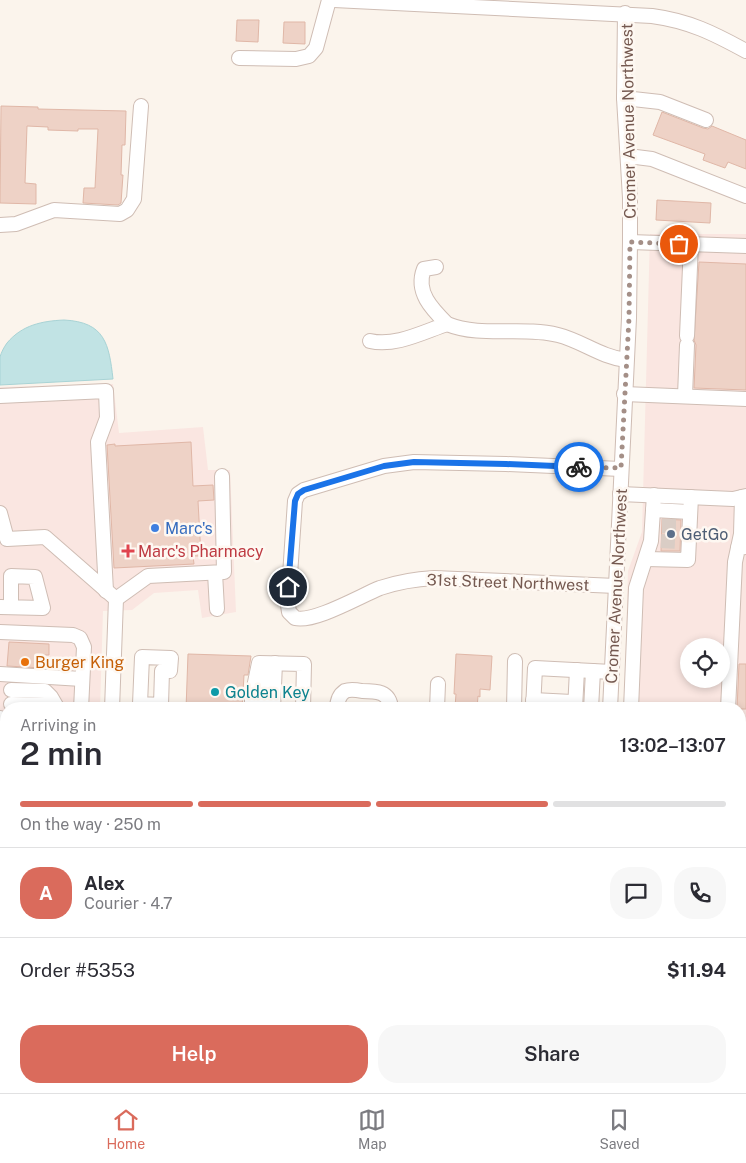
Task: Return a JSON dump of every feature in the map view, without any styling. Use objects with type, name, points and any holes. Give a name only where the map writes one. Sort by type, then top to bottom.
[{"type":"street","points":[[239,58],[296,59],[309,56],[315,50],[329,0]]},
{"type":"street","points":[[334,0],[544,5],[659,17],[698,26],[746,51]]},
{"type":"street","name":"Cromer Avenue Northwest","points":[[610,702],[630,242],[628,156],[624,98],[625,14]]},
{"type":"street","points":[[624,98],[660,102],[706,120]]},
{"type":"street","points":[[0,225],[16,224],[54,210],[120,214],[127,210],[134,199],[141,106]]},
{"type":"street","points":[[628,156],[652,159],[746,196]]},
{"type":"street","points":[[630,242],[746,246]]},
{"type":"street","points":[[685,396],[691,244]]},
{"type":"street","points":[[436,267],[424,269],[422,288],[431,307],[447,324],[478,331],[543,332],[558,335],[606,356],[626,360]]},
{"type":"street","points":[[370,341],[378,343],[395,341],[447,324]]},
{"type":"street","points":[[0,396],[106,390],[107,418],[98,442],[111,595],[112,702]]},
{"type":"street","points":[[624,394],[746,399]]},
{"type":"street","name":"31st Street Northwest","points":[[616,586],[418,578],[380,588],[308,618],[298,619],[289,612],[288,591],[295,501],[298,494],[304,490],[384,466],[414,462],[621,468]]},
{"type":"street","points":[[111,595],[148,576],[224,572],[222,476]]},
{"type":"street","points":[[620,494],[732,499],[744,496],[741,534],[742,547],[735,572],[728,702]]},
{"type":"street","points":[[632,702],[636,588],[646,559],[656,541],[657,526],[653,510],[654,495]]},
{"type":"street","points":[[646,559],[688,560],[685,527],[690,512],[691,497]]},
{"type":"street","points":[[653,510],[690,512]]},
{"type":"street","points":[[0,514],[7,539],[45,536],[111,595]]},
{"type":"street","points":[[215,573],[218,608]]},
{"type":"street","points":[[0,632],[73,635],[80,638],[84,644],[74,702]]},
{"type":"street","points":[[0,632],[18,640],[72,643],[75,648],[80,702]]},
{"type":"street","points":[[514,702],[515,660]]},
{"type":"street","points":[[252,702],[252,697],[267,663]]},
{"type":"street","points":[[259,702],[267,663]]},
{"type":"street","points":[[263,702],[267,663]]},
{"type":"street","points":[[267,663],[268,702]]},
{"type":"street","points":[[267,663],[272,702]]},
{"type":"street","points":[[267,663],[304,664],[303,702]]},
{"type":"street","points":[[533,702],[535,668],[612,672]]},
{"type":"street","points":[[578,702],[585,670]]},
{"type":"street","points":[[585,670],[590,702]]},
{"type":"street","points":[[0,674],[78,678]]},
{"type":"street","points":[[437,702],[438,684]]},
{"type":"street","points":[[6,690],[45,692],[54,702]]},
{"type":"street","points":[[338,702],[341,694],[351,690],[382,692],[390,702]]},
{"type":"shaded area","points":[[650,234],[746,234],[746,702],[624,702],[628,571],[642,532]]},
{"type":"shaded area","points":[[113,384],[119,433],[203,427],[208,470],[230,470],[236,612],[202,618],[198,590],[154,593],[132,610],[103,611],[100,702],[0,702],[0,387]]},
{"type":"water","points":[[64,320],[88,325],[102,337],[107,345],[113,379],[0,385],[0,357],[6,345],[13,337],[33,325],[48,321]]},
{"type":"building","points":[[237,20],[259,20],[258,42],[236,41]]},
{"type":"building","points":[[284,22],[305,22],[305,44],[283,43]]},
{"type":"building","points":[[1,106],[38,107],[38,109],[126,111],[125,145],[122,145],[121,175],[123,175],[121,203],[118,205],[83,203],[84,188],[95,188],[98,129],[78,129],[78,131],[48,130],[48,127],[27,126],[25,183],[36,184],[36,204],[0,203]]},
{"type":"building","points":[[662,112],[703,128],[708,129],[712,126],[746,140],[746,169],[728,162],[725,168],[703,160],[705,154],[653,135]]},
{"type":"building","points":[[657,200],[711,203],[710,223],[656,220]]},
{"type":"building","points":[[699,262],[746,264],[746,390],[694,388],[696,345],[694,340]]},
{"type":"building","name":"Marc's","points":[[191,442],[193,486],[213,485],[214,500],[198,501],[201,556],[193,556],[194,564],[114,568],[107,445]]},
{"type":"building","points":[[662,519],[681,520],[680,551],[661,551]]},
{"type":"building","name":"Burger King","points":[[9,642],[49,644],[49,655],[42,655],[42,668],[7,666]]},
{"type":"building","name":"Golden Key","points":[[188,654],[251,656],[248,675],[244,675],[242,702],[186,702]]},
{"type":"building","points":[[456,654],[492,656],[490,690],[480,689],[478,702],[455,702],[456,694],[454,694]]},
{"type":"building","points":[[739,664],[746,664],[746,702],[737,702]]},
{"type":"tunnel","points":[[662,526],[681,526]]},
{"type":"tunnel","points":[[661,541],[680,542]]},
{"type":"way so far","points":[[579,467],[621,468],[629,318],[630,242],[679,244]]},
{"type":"place","name":"Marc's","points":[[155,528]]},
{"type":"place","name":"GetGo","points":[[671,534]]},
{"type":"place","name":"Marc's Pharmacy","points":[[128,551]]},
{"type":"place","name":"Burger King","points":[[25,662]]},
{"type":"place","name":"Golden Key","points":[[215,692]]},
{"type":"route","points":[[288,587],[295,501],[298,494],[304,490],[384,466],[414,462],[579,467]]}]
